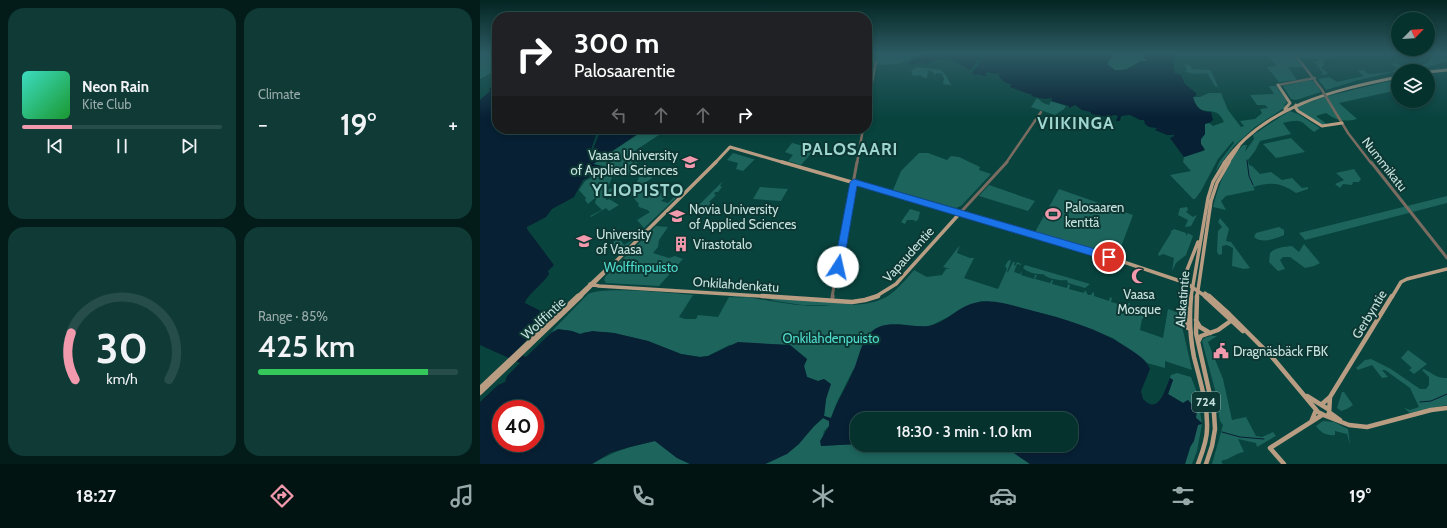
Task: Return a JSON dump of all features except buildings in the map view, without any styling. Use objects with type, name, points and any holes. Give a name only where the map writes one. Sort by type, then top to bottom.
[{"type":"main road","name":"Alskatintie","points":[[1198,464],[1207,435],[1208,416],[1204,392],[1191,341],[1190,299],[1204,216],[1214,182],[1227,158],[1257,128],[1274,116],[1301,103],[1334,92],[1391,79]]},
{"type":"main road","points":[[1274,116],[1290,105],[1288,99],[1278,85]]},
{"type":"main road","points":[[1288,99],[1295,103],[1301,103]]},
{"type":"main road","points":[[1296,105],[1296,109],[1302,114],[1322,126],[1342,123]]},
{"type":"main road","points":[[1270,119],[1290,110],[1302,114]]},
{"type":"main road","name":"Alskatintie","points":[[1206,464],[1213,438],[1214,417],[1211,392],[1198,343],[1195,319],[1211,205],[1224,169],[1241,143]]},
{"type":"main road","name":"Wolffintie","points":[[480,393],[592,285],[730,147],[854,182]]},
{"type":"main road","points":[[854,182],[1161,273],[1183,281],[1205,295],[1233,320],[1272,357],[1303,393],[1326,413],[1343,422],[1358,427],[1367,427],[1430,410],[1447,408]]},
{"type":"main road","name":"Vapaudentie","points":[[832,300],[865,301],[878,297],[890,290],[960,213]]},
{"type":"main road","points":[[1191,341],[1183,297],[1183,281],[1186,268],[1200,240]]},
{"type":"main road","name":"Gerbyntie","points":[[1326,413],[1330,397],[1401,282],[1407,279],[1447,269]]},
{"type":"main road","name":"Onkilahdenkatu","points":[[592,285],[832,300]]},
{"type":"main road","points":[[1195,319],[1203,330],[1211,333]]},
{"type":"main road","points":[[1198,343],[1201,336],[1218,330],[1233,320]]},
{"type":"main road","name":"Wolffintie","points":[[480,388],[512,361]]},
{"type":"main road","name":"Gerbyntie","points":[[1311,423],[1318,406],[1330,397]]},
{"type":"main road","points":[[1318,406],[1326,413]]},
{"type":"main road","points":[[1284,464],[1270,448],[1326,413]]},
{"type":"street","name":"Nummikatu","points":[[1312,75],[1355,143],[1447,258]]},
{"type":"street","points":[[1278,85],[1315,78]]},
{"type":"street","name":"Vapaudentie","points":[[960,213],[1008,160],[1041,112]]},
{"type":"street","points":[[832,300],[862,134]]},
{"type":"green space","points":[[480,75],[488,75],[480,79]]},
{"type":"green space","points":[[912,75],[927,75],[927,78],[922,77],[921,75],[913,76]]},
{"type":"green space","points":[[942,75],[945,75],[951,85],[943,84],[944,79]]},
{"type":"green space","points":[[1208,75],[1213,75],[1218,87],[1215,86]]},
{"type":"green space","points":[[1273,75],[1293,75],[1297,80],[1279,82]]},
{"type":"green space","points":[[1362,75],[1382,75],[1326,90],[1318,79],[1329,77],[1337,82],[1364,76]]},
{"type":"green space","points":[[1311,80],[1315,82],[1321,92],[1296,100],[1291,99],[1283,86]]},
{"type":"green space","points":[[1391,81],[1391,92],[1339,103],[1357,119],[1341,120],[1326,113],[1316,116],[1328,125],[1322,125],[1300,111],[1297,107],[1324,97]]},
{"type":"green space","points":[[1269,86],[1276,86],[1286,100],[1287,103],[1284,105],[1287,106],[1255,127],[1234,146],[1215,172],[1220,161],[1234,143],[1233,141],[1218,159],[1201,191],[1195,199],[1193,199],[1170,175],[1191,171],[1183,162],[1184,157],[1203,151],[1204,148],[1201,144],[1201,139],[1205,134],[1205,123],[1209,123],[1213,126],[1224,122],[1216,113],[1200,108],[1192,97],[1200,97],[1209,93],[1221,93],[1228,110],[1241,127],[1244,126],[1240,121],[1255,119],[1262,113],[1260,109],[1268,108],[1265,105],[1257,105],[1250,95],[1274,94]]},
{"type":"green space","points":[[1037,98],[1043,103],[1049,105],[1051,101],[1066,106],[1055,115],[1031,107]]},
{"type":"green space","points":[[1290,111],[1298,114],[1320,128],[1314,132],[1298,121],[1283,123],[1291,134],[1260,141],[1248,160],[1249,165],[1260,174],[1271,172],[1282,180],[1292,178],[1302,188],[1308,187],[1308,189],[1296,193],[1280,185],[1265,184],[1253,187],[1255,190],[1226,196],[1221,201],[1226,210],[1213,207],[1224,174],[1238,151],[1243,145],[1247,145],[1245,152],[1254,139],[1253,135]]},
{"type":"green space","points":[[638,134],[660,134],[627,156],[628,158],[625,160],[627,162],[633,159],[633,163],[636,162],[638,164],[635,165],[637,167],[640,166],[631,175],[624,176],[625,172],[621,172],[619,176],[611,177],[612,178],[608,187],[588,204],[585,200],[586,198],[579,190],[585,181],[591,178],[591,173],[604,166],[593,164]]},
{"type":"green space","points":[[1291,138],[1305,152],[1276,158],[1263,144]]},
{"type":"green space","points":[[792,143],[815,149],[801,165],[788,161],[793,155],[785,152]]},
{"type":"green space","points":[[733,153],[755,159],[743,171],[736,169],[738,163],[727,160]]},
{"type":"green space","points":[[919,153],[928,153],[947,160],[951,156],[959,157],[980,167],[979,170],[991,174],[961,206],[956,208],[893,190],[901,171]]},
{"type":"green space","points":[[1354,169],[1361,179],[1359,182],[1353,182],[1352,185],[1343,184],[1340,188],[1335,184],[1344,180],[1336,173]]},
{"type":"green space","points":[[646,172],[648,173],[643,175],[644,178],[651,176],[652,178],[646,182],[651,185],[656,182],[656,184],[660,185],[655,186],[652,190],[654,191],[653,192],[657,194],[658,192],[669,195],[661,201],[668,203],[677,194],[679,195],[644,228],[637,220],[650,212],[638,206],[639,204],[628,192],[624,194],[623,192],[630,186],[635,186],[640,175]]},
{"type":"green space","points":[[723,181],[720,186],[722,187],[718,192],[715,192],[714,194],[716,195],[709,202],[711,203],[705,209],[699,207],[700,204]]},
{"type":"green space","points":[[989,185],[1035,201],[1028,211],[979,196]]},
{"type":"green space","points":[[627,186],[622,191],[617,192],[614,190],[603,196],[607,200],[609,199],[619,205],[609,211],[606,208],[591,217],[590,216],[602,210],[595,203],[597,198],[603,192],[612,188]]},
{"type":"green space","points":[[760,187],[788,189],[781,201],[753,199]]},
{"type":"green space","points":[[1059,189],[1133,215],[1118,255],[1115,256],[1109,254],[1113,246],[1102,242],[1099,251],[1035,232]]},
{"type":"green space","points":[[1447,196],[1447,203],[1305,240],[1299,233]]},
{"type":"green space","points":[[1187,207],[1188,210],[1186,212],[1193,217],[1197,215],[1191,226],[1185,227],[1188,220],[1178,215],[1180,208]]},
{"type":"green space","points":[[910,209],[920,212],[918,220],[914,222],[915,220],[907,220],[905,224],[901,222]]},
{"type":"green space","points":[[1220,218],[1229,229],[1226,241],[1231,242],[1250,268],[1244,269],[1232,266],[1233,248],[1227,245],[1222,246],[1222,254],[1219,255],[1217,252],[1218,231],[1222,227],[1218,222]]},
{"type":"green space","name":"Wolffinpuisto","points":[[656,226],[668,227],[659,240],[658,247],[653,253],[669,258],[675,256],[683,259],[659,286],[606,283],[604,280],[605,277]]},
{"type":"green space","points":[[1279,227],[1284,230],[1284,235],[1282,236],[1264,241],[1254,237],[1256,233]]},
{"type":"green space","points":[[641,228],[643,230],[620,253],[613,245],[614,241],[619,238],[624,245],[631,241],[627,236],[629,235],[631,237],[641,230]]},
{"type":"green space","points":[[1174,229],[1186,233],[1186,236],[1188,233],[1193,236],[1186,255],[1176,263],[1172,271],[1174,258],[1163,254],[1159,256],[1158,254],[1171,231]]},
{"type":"green space","points":[[1304,244],[1320,263],[1305,268],[1290,257],[1283,257],[1280,260],[1285,269],[1278,271],[1269,262],[1270,253],[1275,250],[1292,246],[1299,252]]},
{"type":"green space","name":"Onkilahdenpuisto","points":[[960,245],[957,253],[974,258],[964,278],[998,289],[1007,269],[1005,266],[1010,260],[1011,261],[1007,272],[1013,262],[1015,262],[1015,266],[1017,262],[1021,265],[1017,264],[1014,272],[1020,274],[1022,271],[1021,275],[1034,279],[1035,275],[1037,275],[1035,279],[1050,283],[1053,280],[1052,284],[1067,288],[1068,284],[1070,285],[1069,289],[1084,293],[1085,290],[1088,295],[1091,295],[1093,292],[1094,296],[1109,301],[1110,297],[1112,298],[1111,302],[1126,306],[1130,303],[1129,307],[1144,312],[1146,308],[1152,310],[1150,314],[1142,319],[1140,330],[1163,338],[1168,309],[1179,313],[1192,370],[1165,361],[1165,368],[1147,363],[1113,338],[1057,317],[999,303],[981,301],[930,326],[912,327],[897,324],[853,370],[837,402],[831,418],[824,416],[830,384],[824,379],[818,381],[807,377],[804,366],[807,359],[790,345],[729,345],[708,356],[700,357],[681,354],[648,341],[614,333],[585,332],[580,334],[561,330],[551,333],[588,294],[609,290],[693,295],[679,317],[685,319],[696,319],[698,315],[718,317],[729,297],[749,298],[729,296],[730,295],[806,306],[832,305],[802,305],[770,300],[774,298],[858,303],[848,305],[870,303],[886,297],[893,292],[914,270],[927,277],[942,275],[946,269],[950,269],[943,267]]},
{"type":"green space","points":[[1025,265],[1090,284],[1085,288],[1068,283],[1067,280],[1058,280],[1043,274],[1035,274],[1023,268]]},
{"type":"green space","points":[[1217,336],[1208,342],[1223,379],[1232,420],[1246,417],[1256,436],[1262,437],[1273,432],[1276,436],[1257,447],[1256,443],[1238,439],[1244,452],[1223,460],[1221,462],[1223,464],[1212,464],[1223,425],[1220,421],[1215,390],[1202,341],[1206,337]]},
{"type":"green space","points":[[1408,350],[1427,364],[1414,374],[1409,370],[1412,368],[1401,358]]},
{"type":"green space","points":[[1371,359],[1391,369],[1420,389],[1426,389],[1429,385],[1429,377],[1422,370],[1424,369],[1438,377],[1447,378],[1447,405],[1410,413],[1404,408],[1410,410],[1419,407],[1410,388],[1385,370],[1382,370],[1388,377],[1382,378],[1372,365],[1358,370],[1356,368],[1365,360]]},
{"type":"green space","points":[[1177,373],[1191,377],[1196,390],[1202,423],[1196,418],[1188,400],[1183,403],[1168,394],[1173,380],[1170,378],[1171,375]]},
{"type":"green space","points":[[1342,392],[1344,392],[1353,405],[1341,411],[1337,408]]},
{"type":"green space","points":[[823,418],[829,421],[829,426],[824,431],[821,446],[850,444],[850,452],[1012,452],[1030,464],[765,464],[775,460],[791,450]]},
{"type":"green space","points":[[1323,421],[1334,422],[1348,429],[1350,445],[1347,434],[1335,431],[1335,435],[1324,434],[1316,426]]},
{"type":"green space","points":[[1198,424],[1202,424],[1197,451],[1192,464],[1185,464]]},
{"type":"green space","points":[[655,441],[677,458],[690,464],[592,464],[623,450]]},
{"type":"water","points":[[998,75],[1181,75],[1185,84],[1196,93],[1196,96],[1193,97],[1197,106],[1201,110],[1211,112],[1213,120],[1205,124],[1205,134],[1201,139],[1201,144],[1205,150],[1184,157],[1170,138],[1174,135],[1167,135],[1155,130],[1157,128],[1149,127],[1145,124],[1144,120],[1140,120],[1130,115],[1121,116],[1120,121],[1116,121],[1118,116],[1115,115],[1111,116],[1110,120],[1107,120],[1108,117],[1091,114],[1091,112],[1082,110],[1075,105],[1069,108],[1069,106],[1051,101],[1052,98],[1044,99],[1031,96],[1032,94],[1010,87],[1011,84],[1000,78]]},
{"type":"water","points":[[492,87],[492,134],[596,134],[590,153],[592,152],[599,134],[638,134],[593,164],[601,166],[588,173],[589,177],[583,180],[574,197],[552,209],[546,217],[527,227],[554,265],[548,271],[549,274],[547,278],[529,296],[525,303],[551,316],[515,352],[526,357],[551,333],[558,329],[580,334],[592,331],[614,333],[648,341],[681,354],[700,357],[708,356],[738,342],[790,345],[807,359],[804,366],[807,377],[818,381],[824,379],[831,384],[826,399],[824,416],[831,418],[854,369],[864,341],[876,328],[890,324],[928,326],[941,321],[972,304],[985,301],[998,302],[1043,313],[1081,325],[1117,341],[1135,352],[1144,360],[1150,369],[1141,391],[1143,399],[1149,403],[1157,403],[1161,399],[1170,378],[1173,380],[1168,394],[1183,403],[1188,400],[1197,410],[1196,418],[1202,423],[1198,425],[1194,441],[1190,447],[1185,464],[1030,464],[1012,452],[1078,452],[1078,412],[850,412],[850,444],[821,446],[820,441],[829,426],[829,421],[823,418],[799,444],[787,454],[765,464],[690,464],[677,458],[655,441],[610,453],[592,464],[480,464],[480,402],[498,385],[505,382],[507,376],[520,363],[480,345],[480,100],[490,91],[489,88]]},
{"type":"waterway","points":[[1247,160],[1249,176],[1253,185]]},
{"type":"waterway","points":[[1420,402],[1431,401],[1447,394]]},
{"type":"waterway","points":[[1222,432],[1240,437],[1264,439]]},
{"type":"place","name":"Vaasa University of Applied Sciences","points":[[690,162]]},
{"type":"place","name":"Palosaaren kenttä","points":[[1053,214]]},
{"type":"place","name":"Novia University of Applied Sciences","points":[[677,216]]},
{"type":"place","name":"University of Vaasa","points":[[584,241]]},
{"type":"place","name":"Virastotalo","points":[[681,244]]},
{"type":"place","name":"Vaasa Mosque","points":[[1139,276]]},
{"type":"place","name":"Dragnäsbäck FBK","points":[[1221,351]]},
{"type":"district","name":"VIIKINGA","points":[[1076,123]]},
{"type":"district","name":"PALOSAARI","points":[[850,149]]},
{"type":"district","name":"YLIOPISTO","points":[[638,190]]},
{"type":"route","points":[[838,267],[854,182],[1109,257]]}]
